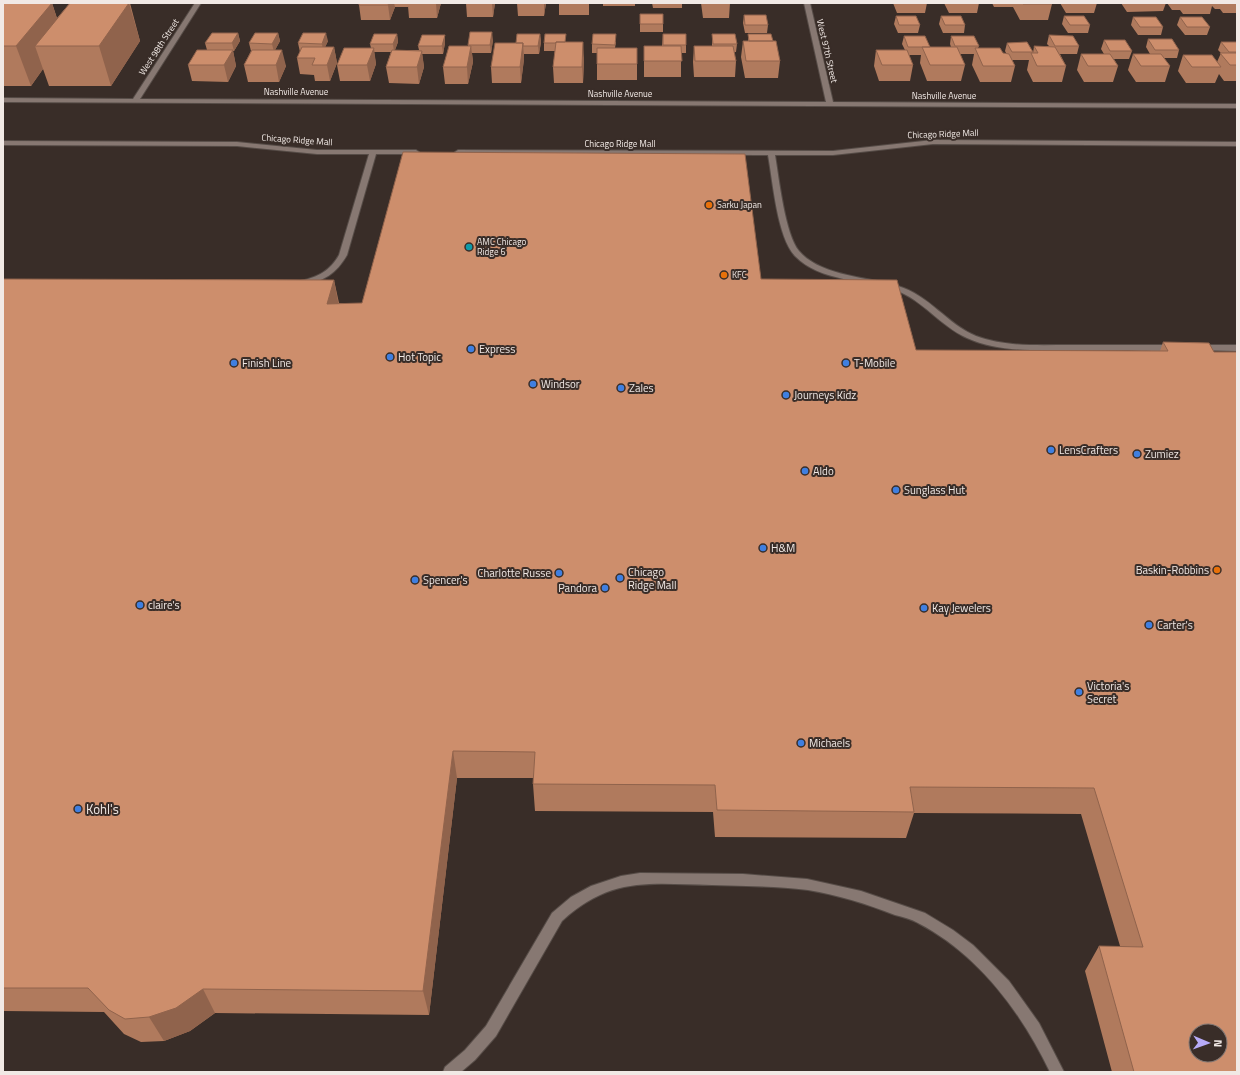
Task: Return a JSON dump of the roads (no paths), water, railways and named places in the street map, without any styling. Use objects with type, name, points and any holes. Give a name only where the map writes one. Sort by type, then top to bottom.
[{"type":"street","name":"West 98th Street","points":[[135,101],[198,3]]},
{"type":"street","name":"West 97th Street","points":[[807,3],[830,104]]},
{"type":"street","name":"Nashville Avenue","points":[[3,100],[1237,106]]},
{"type":"street","name":"Chicago Ridge Mall","points":[[453,152],[833,153],[934,142],[1237,144]]},
{"type":"street","name":"Chicago Ridge Mall","points":[[3,143],[237,144],[317,152],[421,152]]},
{"type":"street","points":[[292,285],[315,281],[329,275],[338,266],[343,256],[373,152]]},
{"type":"street","points":[[772,153],[786,234],[791,246],[801,257],[816,266],[833,272],[906,292],[923,300],[959,331],[975,338],[994,343],[1024,347],[1237,348]]},
{"type":"street","points":[[450,1072],[470,1055],[491,1031],[557,917],[573,902],[611,884],[636,879],[650,879],[737,880],[796,883],[862,897],[927,921],[966,947],[1001,983],[1025,1015],[1050,1055],[1057,1072]]},
{"type":"place","name":"Sarku Japan","points":[[709,205]]},
{"type":"place","name":"AMC Chicago Ridge 6","points":[[469,247]]},
{"type":"place","name":"KFC","points":[[724,275]]},
{"type":"place","name":"Express","points":[[471,349]]},
{"type":"place","name":"Hot Topic","points":[[390,357]]},
{"type":"place","name":"Finish Line","points":[[234,363]]},
{"type":"place","name":"T-Mobile","points":[[846,363]]},
{"type":"place","name":"Windsor","points":[[533,384]]},
{"type":"place","name":"Zales","points":[[621,388]]},
{"type":"place","name":"Journeys Kidz","points":[[786,395]]},
{"type":"place","name":"LensCrafters","points":[[1051,450]]},
{"type":"place","name":"Zumiez","points":[[1137,454]]},
{"type":"place","name":"Aldo","points":[[805,471]]},
{"type":"place","name":"Sunglass Hut","points":[[896,490]]},
{"type":"place","name":"H&M","points":[[763,548]]},
{"type":"place","name":"Baskin-Robbins","points":[[1217,570]]},
{"type":"place","name":"Charlotte Russe","points":[[559,573]]},
{"type":"place","name":"Chicago Ridge Mall","points":[[620,578]]},
{"type":"place","name":"Spencer's","points":[[415,580]]},
{"type":"place","name":"Pandora","points":[[605,588]]},
{"type":"place","name":"claire's","points":[[140,605]]},
{"type":"place","name":"Kay Jewelers","points":[[924,608]]},
{"type":"place","name":"Carter's","points":[[1149,625]]},
{"type":"place","name":"Victoria's Secret","points":[[1079,692]]},
{"type":"place","name":"Michaels","points":[[801,743]]},
{"type":"place","name":"Kohl's","points":[[78,809]]}]
